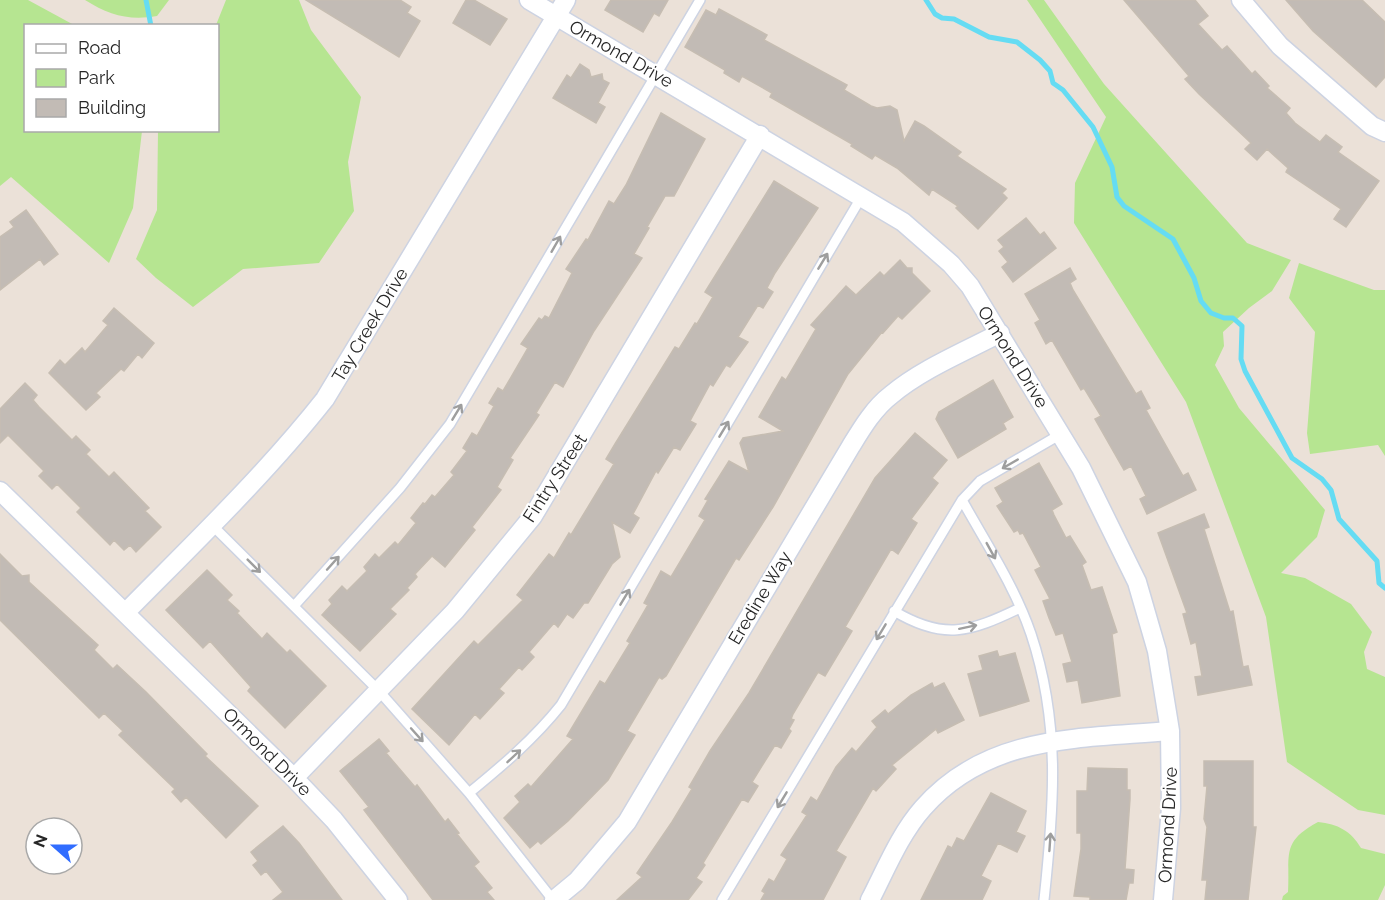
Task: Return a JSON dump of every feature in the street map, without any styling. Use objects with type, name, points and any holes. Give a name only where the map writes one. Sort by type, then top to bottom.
[{"type":"street","name":"Ormond Drive","points":[[530,0],[561,8],[655,74],[903,222],[951,264],[970,286],[1061,434],[1110,523],[1137,582],[1157,651],[1170,731],[1171,808],[1163,900]]},
{"type":"street","points":[[1241,0],[1280,46],[1372,126],[1385,132]]},
{"type":"street","name":"Tay Creek Drive","points":[[126,612],[212,525],[301,429],[325,399],[561,8]]},
{"type":"street","name":"Fintry Street","points":[[294,778],[463,602],[533,516],[568,461],[760,135]]},
{"type":"street","name":"Eredine Way","points":[[554,900],[578,881],[627,822],[851,446],[874,412],[891,395],[912,381],[1000,333]]},
{"type":"street","name":"Ormond Drive","points":[[0,491],[294,778],[334,820],[398,900]]},
{"type":"street","points":[[870,900],[907,831],[922,809],[943,787],[968,769],[996,755],[1053,741],[1170,731]]},
{"type":"lane","points":[[294,606],[400,488],[450,424],[700,0]]},
{"type":"lane","points":[[469,793],[544,727],[561,705],[862,196]]},
{"type":"lane","points":[[722,900],[962,500],[980,481],[1061,434]]},
{"type":"lane","points":[[962,500],[1020,608],[1030,632],[1042,675],[1053,741],[1051,840],[1044,900]]},
{"type":"lane","points":[[212,525],[379,691],[469,793],[554,900]]},
{"type":"lane","points":[[894,611],[927,628],[948,632],[975,627],[1020,608]]},
{"type":"green space","points":[[0,0],[28,0],[72,24],[24,24],[24,132],[142,132],[133,208],[109,263],[11,177],[0,186]]},
{"type":"green space","points":[[85,0],[169,0],[157,16],[137,18],[102,10]]},
{"type":"green space","points":[[226,0],[299,0],[311,30],[361,97],[348,162],[354,211],[319,263],[243,269],[193,307],[136,259],[157,210],[158,132],[219,132],[219,24],[216,24]]},
{"type":"green space","points":[[1027,0],[1044,0],[1104,84],[1247,243],[1291,260],[1272,291],[1223,332],[1224,346],[1215,365],[1239,408],[1325,510],[1317,537],[1281,573],[1305,578],[1351,604],[1372,632],[1364,652],[1367,669],[1385,677],[1385,815],[1358,810],[1287,762],[1266,617],[1186,402],[1074,223],[1075,183],[1106,117]]},
{"type":"green space","points":[[1299,263],[1374,290],[1385,290],[1385,456],[1378,445],[1310,454],[1307,433],[1315,332],[1289,298]]},
{"type":"green space","points":[[1318,822],[1343,829],[1361,848],[1385,854],[1385,885],[1378,900],[1282,900],[1288,892],[1289,858],[1293,843],[1306,829]]},
{"type":"building","points":[[306,0],[400,0],[411,7],[407,13],[420,21],[399,57]]},
{"type":"building","points":[[466,0],[474,0],[507,19],[490,45],[453,23]]},
{"type":"building","points":[[611,0],[668,0],[659,16],[654,13],[643,32],[605,10]]},
{"type":"building","points":[[1124,0],[1195,0],[1208,16],[1198,24],[1222,50],[1227,46],[1252,74],[1255,71],[1269,86],[1267,88],[1290,108],[1286,113],[1295,123],[1320,142],[1326,135],[1342,147],[1338,152],[1379,181],[1346,227],[1334,219],[1341,209],[1286,172],[1288,168],[1267,149],[1257,160],[1245,149],[1251,143],[1185,79],[1189,76]]},
{"type":"building","points":[[1286,0],[1362,0],[1385,22],[1385,77],[1376,87],[1313,31]]},
{"type":"building","points":[[719,9],[767,35],[764,40],[847,85],[844,90],[871,106],[877,108],[890,106],[897,110],[904,141],[915,121],[924,126],[961,152],[957,156],[1006,189],[1002,193],[1007,198],[978,229],[956,208],[958,206],[932,189],[929,195],[897,168],[875,155],[872,159],[851,146],[852,144],[770,97],[772,93],[742,76],[739,82],[724,73],[725,70],[685,47],[706,10],[716,15]]},
{"type":"building","points":[[580,64],[589,70],[591,77],[602,74],[603,80],[609,83],[598,103],[605,107],[596,123],[553,98],[567,75],[571,78]]},
{"type":"building","points":[[661,113],[705,139],[674,196],[665,196],[647,227],[649,228],[634,254],[642,258],[594,331],[563,387],[555,382],[536,413],[539,415],[510,458],[513,460],[497,487],[501,490],[472,527],[475,530],[445,567],[432,556],[415,574],[417,577],[407,588],[409,590],[390,609],[396,614],[360,651],[322,615],[332,604],[329,600],[342,586],[347,591],[367,571],[364,567],[375,554],[379,558],[395,542],[398,545],[416,523],[411,518],[423,503],[425,504],[432,495],[435,497],[454,475],[451,472],[467,451],[463,448],[472,433],[477,436],[494,406],[489,403],[498,388],[503,391],[528,348],[521,344],[539,318],[542,320],[545,316],[549,318],[572,273],[566,269],[586,239],[588,240],[609,201],[614,204],[626,185]]},
{"type":"building","points":[[774,181],[818,208],[775,273],[767,288],[773,292],[763,308],[758,305],[738,337],[748,342],[730,367],[726,365],[713,386],[710,384],[690,421],[696,424],[680,450],[674,447],[658,473],[656,471],[633,514],[639,518],[630,533],[612,522],[620,557],[612,564],[588,603],[584,603],[573,618],[567,614],[558,627],[554,623],[529,652],[534,657],[522,670],[519,667],[499,689],[504,693],[480,719],[475,714],[449,745],[412,709],[474,641],[478,645],[523,600],[517,595],[549,554],[554,558],[569,533],[571,535],[614,464],[606,459],[675,347],[679,349],[695,323],[697,324],[713,297],[705,292]]},
{"type":"building","points":[[26,210],[58,254],[44,265],[40,259],[0,290],[0,237],[14,227],[10,222]]},
{"type":"building","points":[[1026,218],[1040,235],[1044,232],[1056,248],[1013,282],[1002,267],[1008,262],[999,251],[1004,247],[998,240]]},
{"type":"building","points":[[900,260],[907,268],[912,268],[912,273],[930,291],[902,319],[898,316],[882,332],[848,374],[773,507],[739,560],[736,558],[666,676],[662,679],[659,677],[627,731],[635,735],[608,780],[568,821],[541,844],[538,841],[530,848],[504,818],[520,802],[515,796],[528,784],[531,787],[573,739],[567,736],[600,681],[605,684],[630,643],[627,641],[648,605],[644,603],[661,571],[671,577],[705,520],[699,516],[708,500],[705,499],[729,461],[749,472],[740,443],[743,438],[783,431],[759,417],[782,377],[786,380],[816,329],[811,325],[846,286],[856,295],[880,272],[884,276]]},
{"type":"building","points":[[1070,268],[1076,279],[1070,283],[1073,290],[1136,394],[1141,391],[1150,408],[1146,410],[1183,476],[1188,473],[1196,490],[1147,514],[1140,499],[1146,496],[1131,466],[1124,470],[1095,419],[1101,416],[1084,388],[1081,390],[1052,340],[1046,344],[1035,323],[1040,320],[1025,294]]},
{"type":"building","points":[[114,308],[154,343],[142,358],[138,354],[124,371],[121,369],[96,393],[100,397],[86,410],[49,373],[60,360],[65,365],[82,348],[85,352],[108,325],[103,321]]},
{"type":"building","points":[[993,380],[1013,417],[1003,423],[1006,429],[958,458],[936,419],[939,412]]},
{"type":"building","points":[[25,383],[37,395],[33,400],[39,407],[72,440],[76,436],[90,450],[86,454],[109,477],[114,472],[149,508],[145,511],[161,527],[136,552],[130,545],[124,550],[114,540],[110,545],[77,512],[81,508],[57,484],[52,489],[39,476],[44,471],[8,435],[0,443],[0,409]]},
{"type":"building","points":[[915,433],[947,460],[932,478],[938,483],[911,519],[917,523],[898,554],[891,549],[845,627],[852,631],[825,676],[818,672],[793,714],[791,719],[794,720],[789,729],[791,731],[781,748],[775,745],[752,782],[758,786],[748,802],[742,799],[703,863],[705,865],[696,878],[702,882],[688,900],[617,900],[642,877],[637,873],[692,789],[689,787],[710,751],[749,693],[875,478]]},
{"type":"building","points":[[1039,463],[1062,504],[1052,510],[1054,515],[1066,538],[1070,536],[1086,562],[1082,565],[1091,590],[1102,587],[1117,632],[1112,634],[1120,696],[1082,703],[1078,680],[1067,682],[1063,664],[1072,662],[1063,633],[1056,635],[1043,601],[1050,599],[1035,570],[1041,567],[1023,533],[1020,534],[1018,530],[1014,532],[997,506],[1003,502],[995,488]]},
{"type":"building","points":[[1204,514],[1209,527],[1204,529],[1230,612],[1233,611],[1243,667],[1248,666],[1252,685],[1198,695],[1195,677],[1202,676],[1196,642],[1191,644],[1183,614],[1187,613],[1158,533]]},
{"type":"building","points":[[0,554],[22,576],[29,575],[29,582],[98,645],[94,650],[113,669],[117,665],[146,692],[207,754],[205,756],[258,806],[226,838],[186,797],[181,802],[172,792],[175,789],[119,735],[123,731],[104,713],[99,718],[0,620]]},
{"type":"building","points":[[207,570],[232,595],[227,600],[262,639],[267,633],[287,653],[290,650],[326,686],[285,728],[248,691],[251,687],[210,641],[203,648],[166,610]]},
{"type":"building","points":[[997,651],[999,657],[1015,653],[1029,701],[980,716],[968,674],[983,670],[979,656]]},
{"type":"building","points":[[932,683],[934,688],[944,683],[964,720],[938,733],[936,729],[892,765],[896,769],[876,791],[873,788],[836,851],[846,857],[823,900],[761,900],[765,893],[762,891],[769,879],[774,882],[787,859],[781,855],[807,815],[802,812],[811,797],[817,801],[836,767],[852,748],[856,752],[877,727],[872,721],[885,710],[888,714],[911,695]]},
{"type":"building","points":[[379,739],[389,751],[386,753],[415,787],[417,785],[445,822],[448,819],[459,833],[457,834],[479,862],[474,866],[492,888],[487,892],[494,900],[433,900],[364,810],[369,807],[340,771]]},
{"type":"building","points":[[1204,761],[1253,761],[1253,827],[1256,827],[1248,900],[1205,900],[1207,880],[1202,880],[1207,827],[1204,819],[1207,786],[1204,786]]},
{"type":"building","points":[[1088,768],[1127,769],[1127,790],[1130,790],[1130,799],[1125,869],[1134,870],[1133,883],[1129,883],[1126,900],[1090,900],[1090,897],[1074,896],[1081,849],[1081,833],[1077,833],[1077,791],[1087,791]]},
{"type":"building","points":[[991,793],[1026,811],[1016,832],[1025,836],[1017,852],[998,843],[981,876],[991,881],[982,900],[921,900],[948,846],[952,848],[957,838],[964,841]]},
{"type":"building","points":[[283,826],[299,843],[342,900],[273,900],[283,892],[266,871],[261,875],[253,865],[258,861],[251,852]]},
{"type":"waterway","points":[[146,0],[151,24]]},
{"type":"waterway","points":[[926,0],[935,14],[942,18],[954,19],[989,37],[1017,42],[1050,71],[1053,83],[1063,90],[1093,127],[1112,167],[1117,197],[1124,206],[1173,239],[1194,278],[1201,301],[1211,313],[1224,318],[1233,318],[1242,326],[1241,359],[1245,371],[1292,458],[1322,479],[1331,490],[1339,519],[1377,561],[1379,583],[1385,588]]}]
